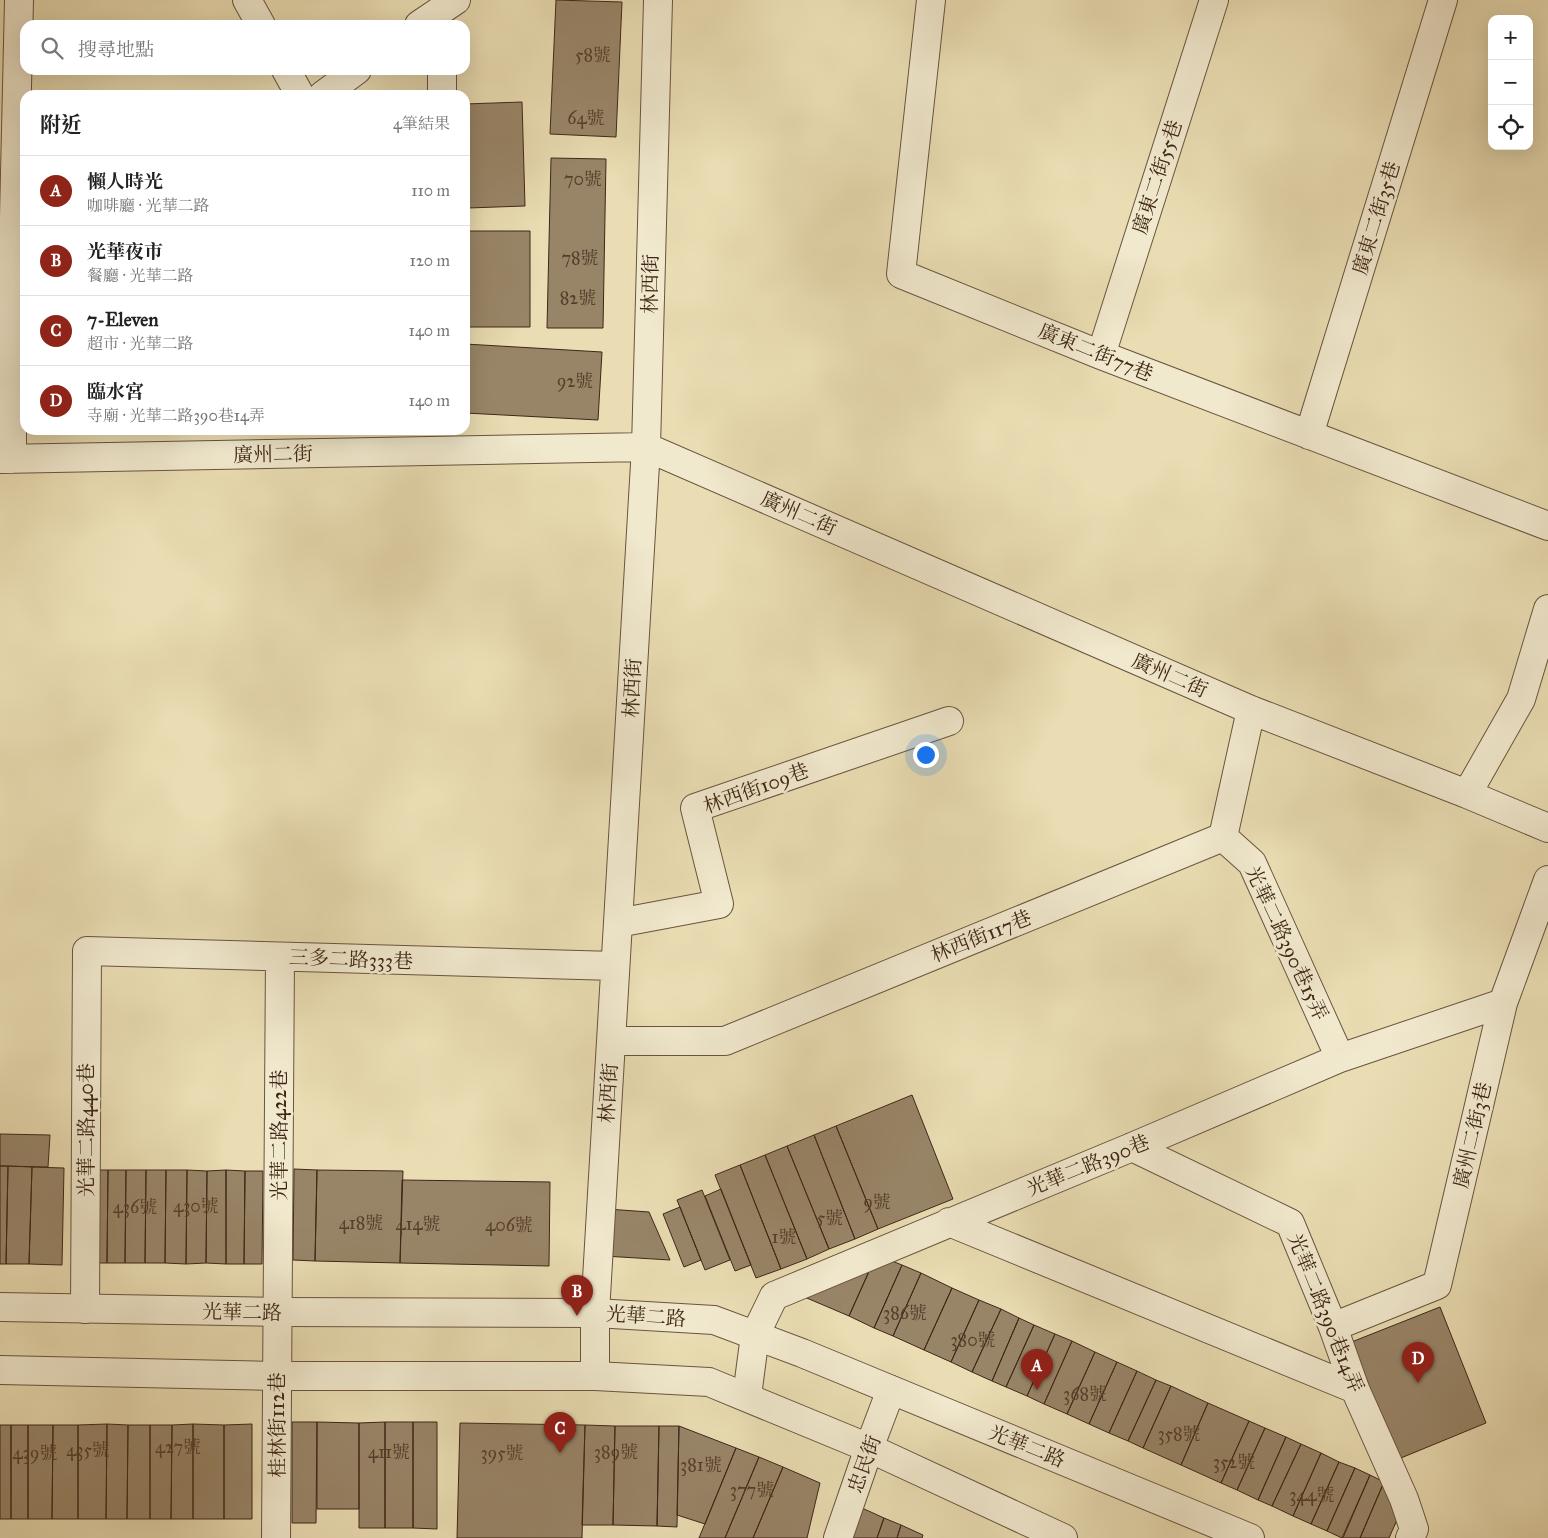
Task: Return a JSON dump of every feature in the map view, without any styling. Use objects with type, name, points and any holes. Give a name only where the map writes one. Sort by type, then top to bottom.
[{"type":"street","points":[[6,459],[19,300],[19,0]]},
{"type":"street","points":[[247,0],[258,20]]},
{"type":"street","name":"林西街","points":[[595,1376],[595,1312],[646,447],[658,0]]},
{"type":"street","name":"廣東二街77巷","points":[[931,0],[901,274],[1100,355],[1548,526]]},
{"type":"street","name":"廣東二街55巷","points":[[1100,355],[1214,0]]},
{"type":"street","name":"廣東二街35巷","points":[[1309,435],[1443,0]]},
{"type":"street","points":[[426,20],[444,8]]},
{"type":"street","points":[[289,75],[297,90]]},
{"type":"street","points":[[330,90],[350,75]]},
{"type":"street","points":[[442,75],[442,90]]},
{"type":"street","name":"廣州二街","points":[[6,459],[442,440],[646,447],[1250,710],[1467,794],[1548,828]]},
{"type":"street","points":[[1467,794],[1521,699],[1548,609]]},
{"type":"street","points":[[1223,837],[1250,710]]},
{"type":"street","name":"林西街109巷","points":[[618,923],[719,904],[695,808],[948,721]]},
{"type":"street","name":"林西街117巷","points":[[611,1041],[724,1041],[1223,837]]},
{"type":"street","name":"光華二路390巷15弄","points":[[1223,837],[1252,862],[1340,1058]]},
{"type":"street","name":"廣州二街3巷","points":[[1333,1328],[1437,1285],[1503,1003],[1548,880]]},
{"type":"street","name":"三多二路333巷","points":[[86,951],[615,966]]},
{"type":"street","name":"光華二路440巷","points":[[85,1309],[86,951]]},
{"type":"street","name":"光華二路422巷","points":[[278,1312],[280,957]]},
{"type":"street","name":"光華二路390巷","points":[[747,1396],[755,1335],[774,1296],[1340,1058],[1503,1003]]},
{"type":"street","name":"光華二路390巷14弄","points":[[1132,1147],[1290,1223],[1333,1328],[1355,1388],[1404,1499],[1414,1529],[1410,1538]]},
{"type":"street","points":[[950,1222],[1355,1388]]},
{"type":"street","name":"光華二路","points":[[0,1307],[278,1312],[595,1312],[714,1320],[891,1390],[1250,1538]]},
{"type":"street","name":"桂林街112巷","points":[[276,1538],[278,1312]]},
{"type":"street","points":[[0,1370],[277,1376],[595,1376],[709,1382],[747,1396],[869,1448],[1063,1538]]},
{"type":"street","name":"忠民街","points":[[838,1538],[891,1390]]},
{"type":"building","points":[[556,0],[622,2],[616,137],[550,134]]},
{"type":"building","points":[[522,102],[525,206],[470,208],[470,104]]},
{"type":"building","points":[[551,158],[606,159],[603,328],[547,328]]},
{"type":"building","points":[[470,231],[530,231],[530,327],[470,327]]},
{"type":"building","points":[[470,344],[602,352],[598,420],[470,413]]},
{"type":"building","points":[[912,1095],[953,1199],[878,1229],[836,1126]]},
{"type":"building","points":[[836,1126],[878,1229],[855,1239],[814,1135]]},
{"type":"building","points":[[0,1134],[50,1135],[48,1167],[0,1166]]},
{"type":"building","points":[[814,1135],[855,1239],[829,1249],[787,1146]]},
{"type":"building","points":[[787,1146],[829,1249],[807,1259],[765,1155]]},
{"type":"building","points":[[765,1155],[807,1259],[781,1269],[740,1165]]},
{"type":"building","points":[[740,1165],[781,1269],[756,1278],[715,1175]]},
{"type":"building","points":[[0,1166],[8,1166],[6,1264],[0,1264]]},
{"type":"building","points":[[8,1166],[32,1167],[29,1264],[6,1264]]},
{"type":"building","points":[[32,1167],[64,1168],[62,1265],[29,1264]]},
{"type":"building","points":[[294,1169],[317,1170],[315,1261],[293,1260]]},
{"type":"building","points":[[91,1170],[108,1170],[107,1263],[90,1263]]},
{"type":"building","points":[[108,1170],[126,1170],[125,1263],[107,1263]]},
{"type":"building","points":[[126,1170],[146,1170],[145,1263],[125,1263]]},
{"type":"building","points":[[146,1170],[166,1170],[165,1263],[145,1263]]},
{"type":"building","points":[[166,1170],[187,1170],[186,1264],[165,1263]]},
{"type":"building","points":[[187,1170],[207,1171],[206,1263],[186,1264]]},
{"type":"building","points":[[226,1170],[245,1171],[244,1264],[226,1264]]},
{"type":"building","points":[[226,1170],[226,1264],[206,1263],[207,1171]]},
{"type":"building","points":[[317,1170],[403,1171],[400,1263],[315,1261]]},
{"type":"building","points":[[245,1171],[263,1171],[262,1264],[244,1264]]},
{"type":"building","points":[[402,1180],[550,1182],[549,1266],[400,1263]]},
{"type":"building","points":[[721,1189],[751,1265],[735,1271],[705,1196]]},
{"type":"building","points":[[702,1190],[730,1260],[705,1270],[677,1200]]},
{"type":"building","points":[[680,1207],[701,1260],[684,1267],[663,1214]]},
{"type":"building","points":[[607,1209],[649,1212],[670,1260],[604,1256]]},
{"type":"building","points":[[887,1259],[902,1265],[874,1328],[849,1316],[871,1267]]},
{"type":"building","points":[[902,1265],[921,1273],[893,1336],[874,1328]]},
{"type":"building","points":[[871,1267],[849,1316],[802,1296]]},
{"type":"building","points":[[921,1273],[952,1288],[924,1350],[893,1336]]},
{"type":"building","points":[[952,1288],[979,1300],[951,1362],[924,1350]]},
{"type":"building","points":[[979,1300],[1001,1309],[972,1372],[951,1362]]},
{"type":"building","points":[[1440,1307],[1486,1423],[1396,1460],[1349,1343]]},
{"type":"building","points":[[1001,1309],[1019,1318],[992,1381],[972,1372]]},
{"type":"building","points":[[1019,1318],[1034,1325],[1006,1387],[992,1381]]},
{"type":"building","points":[[1034,1325],[1055,1334],[1027,1396],[1006,1387]]},
{"type":"building","points":[[1055,1334],[1072,1341],[1044,1404],[1027,1396]]},
{"type":"building","points":[[1072,1341],[1095,1352],[1067,1414],[1044,1404]]},
{"type":"building","points":[[1095,1352],[1117,1362],[1089,1424],[1067,1414]]},
{"type":"building","points":[[1117,1362],[1137,1371],[1109,1433],[1089,1424]]},
{"type":"building","points":[[1137,1371],[1156,1380],[1128,1441],[1109,1433]]},
{"type":"building","points":[[1156,1380],[1171,1386],[1143,1448],[1128,1441]]},
{"type":"building","points":[[1171,1386],[1208,1403],[1181,1465],[1143,1448]]},
{"type":"building","points":[[1208,1403],[1249,1421],[1221,1483],[1181,1465]]},
{"type":"building","points":[[1249,1421],[1265,1428],[1237,1490],[1221,1483]]},
{"type":"building","points":[[292,1422],[317,1422],[316,1523],[292,1523]]},
{"type":"building","points":[[317,1422],[359,1423],[359,1509],[317,1509]]},
{"type":"building","points":[[385,1422],[413,1422],[413,1528],[385,1528]]},
{"type":"building","points":[[385,1422],[385,1528],[359,1528],[359,1423]]},
{"type":"building","points":[[413,1422],[437,1422],[437,1529],[413,1528]]},
{"type":"building","points":[[460,1423],[585,1425],[582,1538],[457,1538]]},
{"type":"building","points":[[107,1424],[106,1519],[78,1519],[78,1425]]},
{"type":"building","points":[[107,1424],[128,1425],[127,1519],[106,1519]]},
{"type":"building","points":[[193,1424],[193,1519],[171,1519],[172,1425]]},
{"type":"building","points":[[193,1424],[224,1425],[224,1519],[193,1519]]},
{"type":"building","points":[[252,1424],[252,1519],[224,1519],[224,1425]]},
{"type":"building","points":[[0,1425],[11,1425],[11,1519],[0,1519]]},
{"type":"building","points":[[11,1425],[28,1425],[28,1519],[11,1519]]},
{"type":"building","points":[[28,1425],[53,1425],[52,1519],[28,1519]]},
{"type":"building","points":[[53,1425],[78,1425],[78,1519],[52,1519]]},
{"type":"building","points":[[128,1425],[150,1425],[150,1519],[127,1519]]},
{"type":"building","points":[[150,1425],[172,1425],[171,1519],[150,1519]]},
{"type":"building","points":[[585,1425],[615,1426],[613,1525],[582,1525]]},
{"type":"building","points":[[615,1426],[659,1426],[657,1526],[613,1525]]},
{"type":"building","points":[[659,1426],[679,1426],[677,1527],[657,1526]]},
{"type":"building","points":[[679,1426],[736,1448],[705,1524],[677,1515]]},
{"type":"building","points":[[1265,1428],[1286,1437],[1258,1500],[1237,1490]]},
{"type":"building","points":[[1286,1437],[1301,1444],[1272,1506],[1258,1500]]},
{"type":"building","points":[[1301,1444],[1321,1453],[1293,1516],[1272,1506]]},
{"type":"building","points":[[736,1448],[759,1457],[725,1538],[699,1538]]},
{"type":"building","points":[[1321,1453],[1339,1462],[1311,1524],[1293,1516]]},
{"type":"building","points":[[759,1457],[783,1467],[753,1538],[725,1538]]},
{"type":"building","points":[[1339,1462],[1355,1468],[1327,1531],[1311,1524]]},
{"type":"building","points":[[783,1467],[820,1483],[807,1538],[753,1538]]},
{"type":"building","points":[[1355,1468],[1370,1475],[1342,1538],[1327,1531]]},
{"type":"building","points":[[1370,1475],[1384,1482],[1360,1538],[1343,1538]]},
{"type":"building","points":[[1384,1482],[1401,1511],[1389,1538],[1360,1538]]},
{"type":"building","points":[[851,1503],[884,1518],[877,1538],[841,1538]]},
{"type":"building","points":[[884,1518],[901,1525],[897,1538],[877,1538]]},
{"type":"building","points":[[901,1525],[923,1535],[922,1538],[897,1538]]},
{"type":"place","name":"光華夜市","points":[[577,1316]]},
{"type":"place","name":"臨水宮","points":[[1418,1383]]},
{"type":"place","name":"懶人時光","points":[[1037,1390]]},
{"type":"place","name":"7-Eleven","points":[[560,1453]]}]
